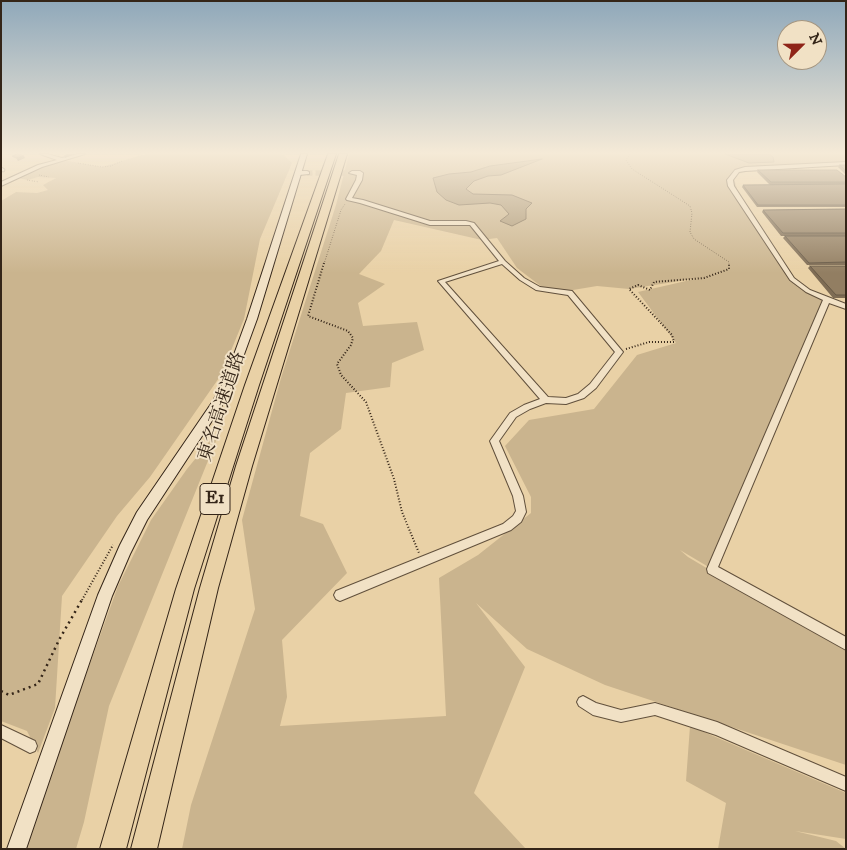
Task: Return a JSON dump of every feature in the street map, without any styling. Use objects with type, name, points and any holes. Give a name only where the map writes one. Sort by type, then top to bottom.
[{"type":"highway","name":"東名高速道路","points":[[113,849],[185,589],[252,384],[318,194]]},
{"type":"highway","name":"東名高速道路","points":[[144,849],[209,588],[242,475],[330,194]]},
{"type":"street","points":[[16,849],[105,595],[142,516],[217,404],[230,379],[296,194]]},
{"type":"street","points":[[340,595],[507,527],[518,519],[521,512],[518,496],[494,441],[513,415],[546,400],[566,401],[581,396],[593,386],[618,352],[570,293],[538,289],[522,279],[503,262],[472,224],[430,223],[349,199],[352,194]]},
{"type":"street","points":[[737,194],[792,280],[808,291],[846,307]]},
{"type":"street","points":[[503,262],[441,281],[546,400]]},
{"type":"street","points":[[827,300],[712,569],[846,644]]},
{"type":"street","points":[[583,702],[593,709],[622,716],[655,710],[717,729],[846,784]]},
{"type":"street","points":[[1,731],[30,746]]},
{"type":"path","points":[[618,352],[649,342],[674,342],[672,335],[629,289],[638,285],[650,290],[654,282],[704,278],[729,269],[729,260],[694,239],[690,232],[692,213],[690,206],[672,194]]},
{"type":"path","points":[[349,199],[341,210],[308,316],[348,331],[353,338],[351,345],[337,364],[341,375],[366,402],[394,479],[402,512],[423,562]]},
{"type":"path","points":[[1,691],[9,694],[38,684],[59,640],[117,538]]},
{"type":"shaded area","points":[[13,194],[279,194],[260,239],[244,319],[221,375],[150,477],[117,516],[62,596],[55,708],[38,753],[27,731],[1,721],[1,201]]},
{"type":"shaded area","points":[[339,194],[738,194],[740,199],[792,279],[827,300],[712,569],[680,550],[688,557],[846,651],[846,765],[605,685],[527,649],[476,603],[525,667],[474,793],[526,849],[182,849],[191,805],[255,609],[242,520],[281,378]],"holes":[[[394,220],[482,240],[497,238],[517,268],[542,287],[567,291],[597,286],[629,289],[699,278],[638,292],[676,343],[637,355],[594,409],[529,420],[505,446],[531,497],[531,513],[478,555],[439,578],[446,716],[280,726],[287,697],[282,640],[347,573],[323,524],[300,516],[310,453],[341,429],[346,393],[390,387],[392,363],[424,350],[417,322],[363,326],[358,303],[385,284],[359,274],[381,251]]]},
{"type":"shaded area","points":[[439,194],[512,195],[532,203],[526,209],[526,219],[512,226],[500,221],[509,214],[501,205],[490,203],[459,205],[446,200]]},
{"type":"shaded area","points":[[222,426],[109,706],[84,822],[76,849],[23,849],[118,586],[151,520],[187,469]]},
{"type":"shaded area","points":[[690,726],[846,793],[846,839],[795,831],[836,841],[846,849],[718,849],[726,803],[686,781]]},
{"type":"building","points":[[750,194],[846,194],[846,205],[758,205]]},
{"type":"building","points":[[846,209],[846,233],[783,233],[763,210]]},
{"type":"building","points":[[785,236],[846,236],[846,262],[809,263]]},
{"type":"building","points":[[810,266],[846,266],[846,295],[836,295]]}]
